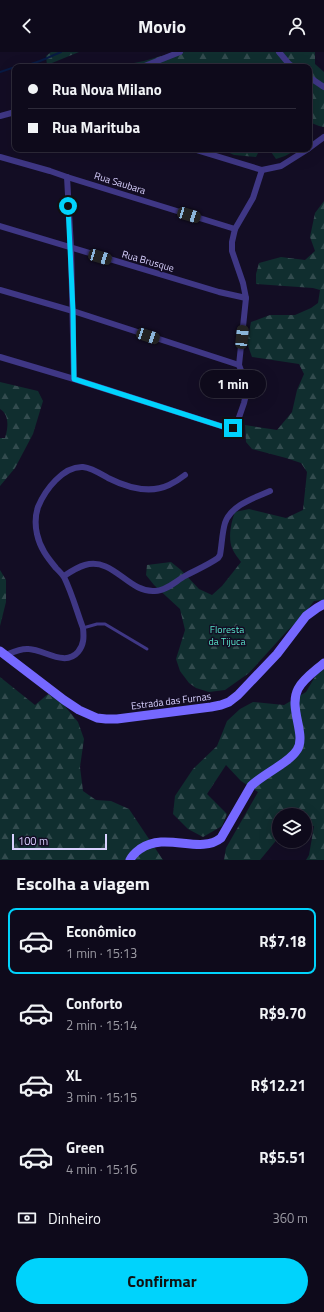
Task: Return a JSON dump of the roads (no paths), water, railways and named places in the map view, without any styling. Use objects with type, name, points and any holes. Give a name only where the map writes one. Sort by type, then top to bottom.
[{"type":"main road","name":"Estrada das Furnas","points":[[3,653],[64,700],[79,710],[97,718],[117,719],[210,707],[221,705],[238,695],[277,654],[306,616],[324,604]]},
{"type":"main road","points":[[130,860],[134,854],[146,845],[158,841],[206,844],[215,843],[221,838],[251,786],[257,780],[293,756],[298,750],[300,740],[295,701],[298,690],[304,682],[324,663]]},
{"type":"street","points":[[150,64],[180,52]]},
{"type":"street","points":[[279,52],[289,64]]},
{"type":"street","points":[[312,79],[324,87]]},
{"type":"street","points":[[0,116],[12,113]]},
{"type":"street","points":[[312,145],[324,137]]},
{"type":"street","points":[[203,152],[262,170],[281,166],[302,152]]},
{"type":"street","name":"Rua Saubara","points":[[0,157],[50,171],[235,229]]},
{"type":"street","points":[[0,357],[224,427],[233,428],[236,426],[247,390],[239,365],[246,298],[243,283],[232,251],[232,242],[235,229],[253,198],[262,170]]},
{"type":"street","points":[[67,177],[71,248],[74,379]]},
{"type":"street","name":"Rua Brusque","points":[[0,226],[219,292],[246,298]]},
{"type":"street","points":[[0,290],[73,311],[239,365]]},
{"type":"street","points":[[3,653],[28,648],[59,658],[67,658],[73,656],[83,645],[83,628],[64,576],[45,554],[40,546],[36,533],[35,522],[38,506],[60,476],[67,470],[83,467],[90,468],[122,484],[143,489],[162,488],[185,475]]},
{"type":"street","points":[[64,576],[86,565],[96,564],[104,565],[112,569],[138,588],[147,591],[156,591],[169,586],[218,558],[225,524],[233,511],[240,505],[270,491]]},
{"type":"lane","points":[[83,628],[97,624],[105,624],[147,649]]},
{"type":"waterway","points":[[31,64],[61,52]]},
{"type":"waterway","points":[[0,72],[12,68]]},
{"type":"park label","name":"Floresta da Tijuca","points":[[227,634]]}]
